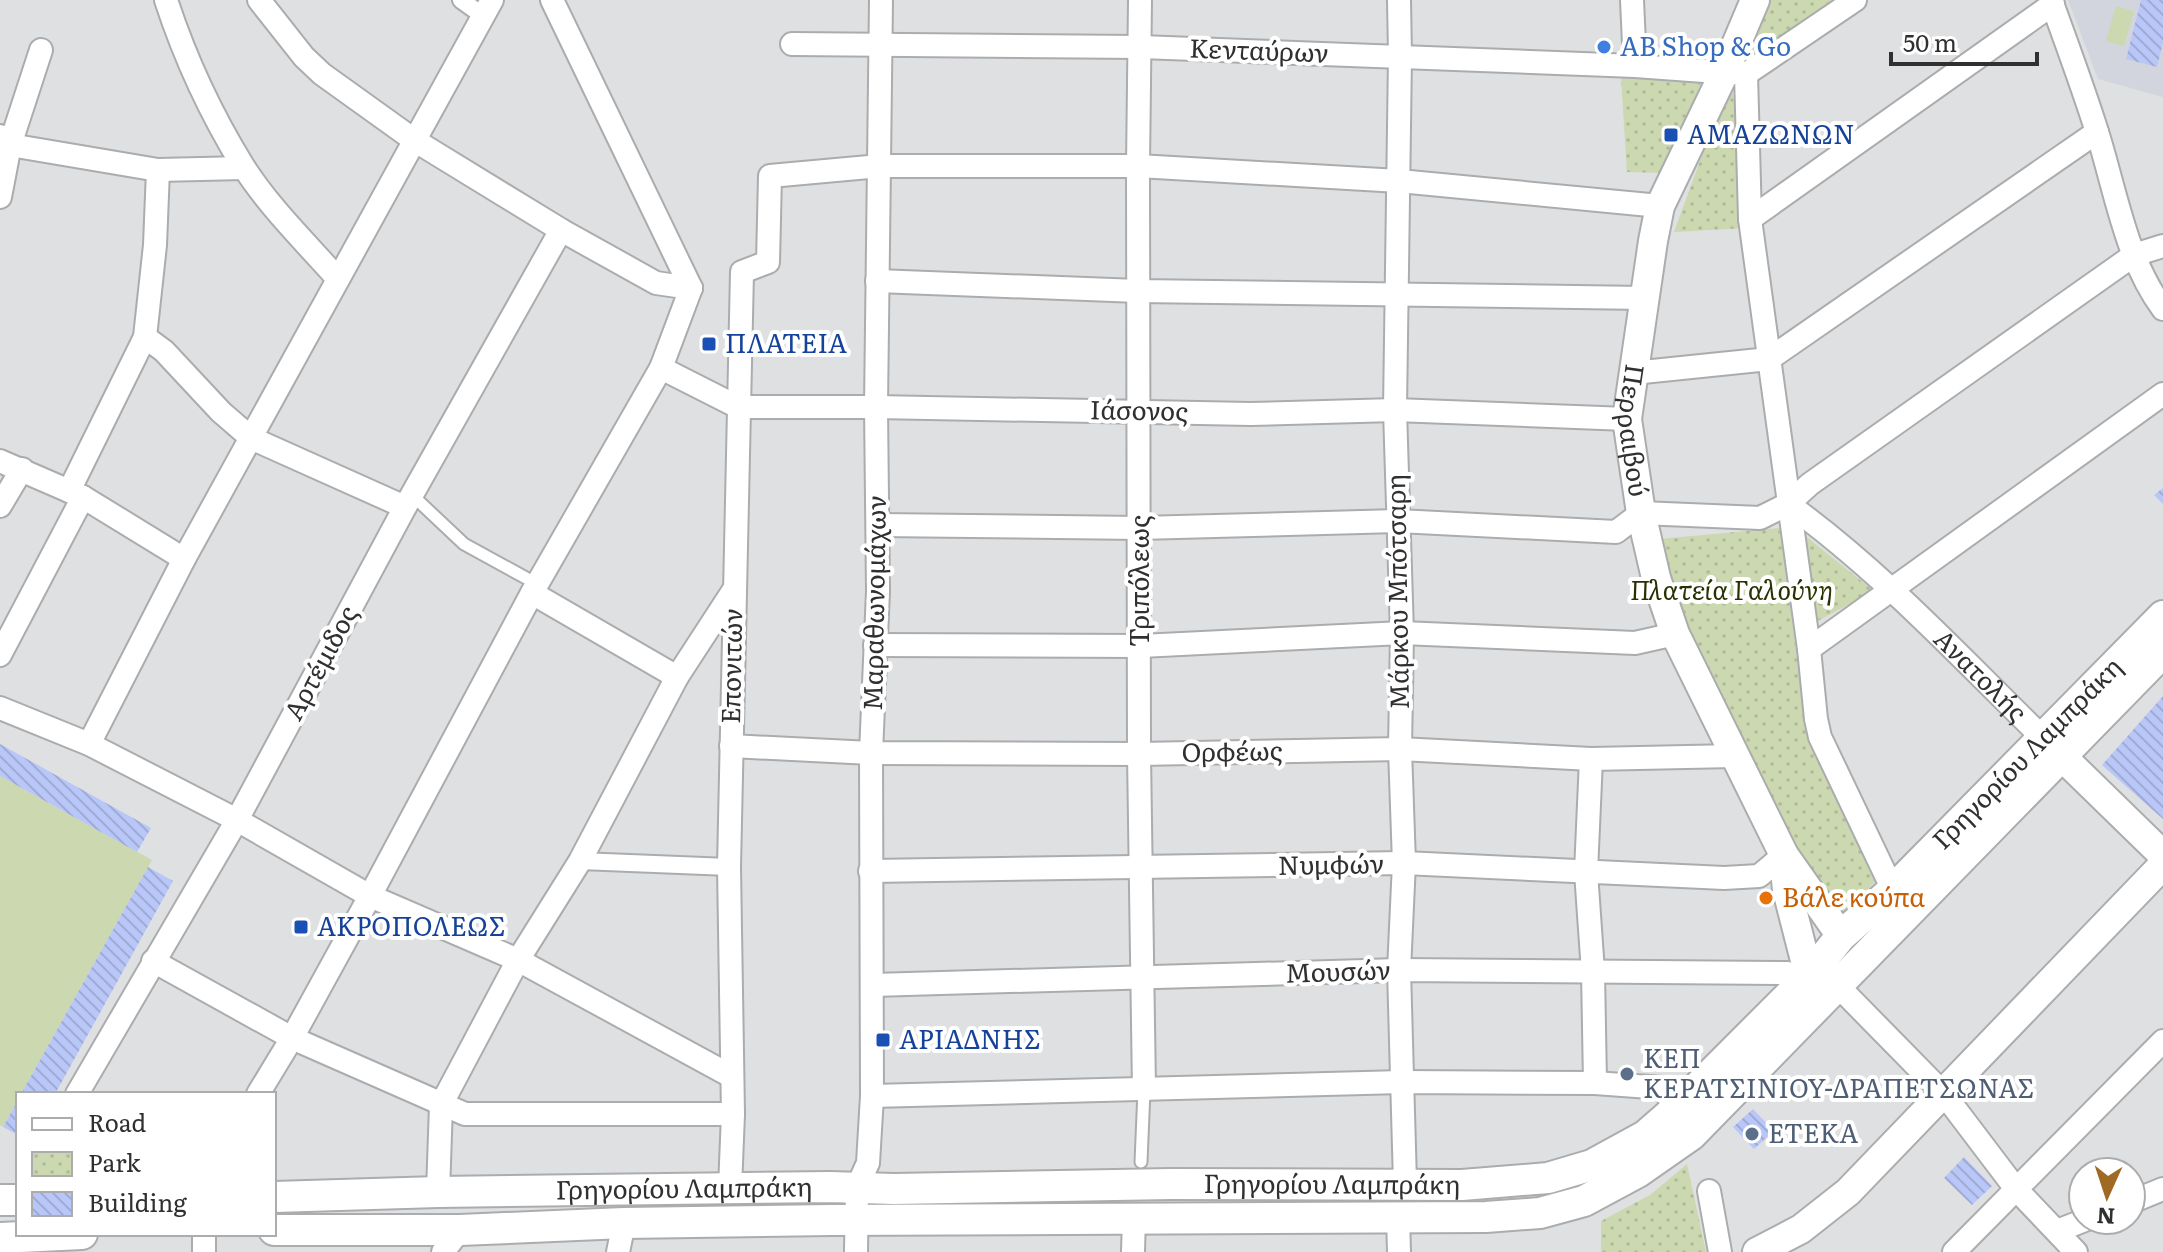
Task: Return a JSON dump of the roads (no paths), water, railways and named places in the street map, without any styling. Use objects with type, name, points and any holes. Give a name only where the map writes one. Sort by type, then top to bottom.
[{"type":"main road","name":"Γρηγορίου Λαμπράκη","points":[[276,1230],[452,1241],[621,1238],[857,1204],[894,1189],[1405,1183],[1462,1185],[1548,1178],[1592,1165],[1645,1136],[1814,982],[2052,747],[2163,616]]},
{"type":"main road","name":"Γρηγορίου Λαμπράκη","points":[[276,1197],[730,1188],[857,1204],[1134,1217],[1486,1217],[1540,1213],[1599,1194],[1638,1172],[1691,1135],[1814,982],[1841,936],[2163,652]]},
{"type":"main road","points":[[0,1238],[45,1244],[75,1236]]},
{"type":"street","points":[[166,0],[199,87],[244,168],[287,223],[338,279]]},
{"type":"street","points":[[259,0],[304,57],[322,74],[414,140],[561,230],[656,283],[691,288]]},
{"type":"street","points":[[89,744],[184,559],[487,7],[461,0]]},
{"type":"street","points":[[259,1092],[370,896],[535,588],[661,368],[691,288],[552,0]]},
{"type":"street","name":"Μαραθωνομάχων","points":[[856,1252],[857,1204],[868,1163],[872,1096],[870,871],[878,525],[876,407],[881,0]]},
{"type":"street","name":"Τριπόλεως","points":[[1140,0],[1139,754],[1144,1090]]},
{"type":"street","name":"Μάρκου Μπότσαρη","points":[[1399,0],[1395,410],[1402,633],[1400,749],[1404,863],[1399,970],[1405,1183]]},
{"type":"street","points":[[1632,0],[1635,66]]},
{"type":"street","name":"Περραιβού","points":[[1755,0],[1736,73],[1660,206],[1627,419],[1641,513],[1656,578],[1675,634],[1784,855],[1841,936]]},
{"type":"street","points":[[1855,0],[1736,73],[1750,219],[1816,719],[1820,737],[1893,890]]},
{"type":"street","points":[[1750,219],[2052,2],[2097,132],[2134,255],[2149,290],[2163,309]]},
{"type":"street","name":"Κενταύρων","points":[[792,44],[1141,47],[1635,66],[1736,73]]},
{"type":"street","points":[[0,197],[5,140],[41,50]]},
{"type":"street","points":[[1633,373],[1769,359],[2097,132]]},
{"type":"street","points":[[5,140],[158,170],[244,168]]},
{"type":"street","points":[[880,166],[1138,166],[1399,181],[1660,206]]},
{"type":"street","name":"Επονιτών","points":[[730,1188],[733,1114],[729,867],[742,272],[768,262],[770,176],[880,166]]},
{"type":"street","points":[[0,655],[10,614],[76,494],[145,337],[155,245],[158,170]]},
{"type":"street","name":"Αρτέμιδος","points":[[78,1092],[237,820],[409,501],[561,230]]},
{"type":"street","points":[[878,525],[1140,528],[1398,521],[1616,532],[1641,513],[1760,518],[1788,504],[1810,484],[2134,255],[2163,246]]},
{"type":"street","points":[[877,281],[1138,291],[1645,298]]},
{"type":"street","points":[[145,337],[164,351],[221,412],[251,438],[409,501]]},
{"type":"street","name":"Ιάσονος","points":[[661,368],[738,407],[1251,414],[1395,410],[1627,419]]},
{"type":"street","points":[[1809,649],[2163,394]]},
{"type":"street","points":[[0,461],[76,494],[184,559]]},
{"type":"street","points":[[0,506],[22,469]]},
{"type":"street","name":"Ανατολής","points":[[1788,504],[1812,521],[1889,589],[2163,855]]},
{"type":"street","points":[[535,588],[677,677]]},
{"type":"street","points":[[438,1192],[441,1105],[518,960],[580,861],[677,677],[733,591]]},
{"type":"street","points":[[875,645],[1141,646],[1402,633],[1635,643],[1675,634]]},
{"type":"street","points":[[0,708],[89,744],[237,820],[370,896],[518,960],[731,1076]]},
{"type":"street","name":"Ορφέως","points":[[731,746],[871,753],[1139,754],[1400,749],[1591,759],[1734,756]]},
{"type":"street","points":[[1591,759],[1586,872],[1593,972],[1595,1083]]},
{"type":"street","name":"Περραιβού","points":[[1784,855],[1787,890],[1814,982]]},
{"type":"street","name":"Νυμφών","points":[[870,871],[1404,863],[1724,878],[1759,876],[1784,855]]},
{"type":"street","points":[[580,861],[729,867]]},
{"type":"street","points":[[1757,1252],[1801,1229],[1848,1192],[2163,865]]},
{"type":"street","points":[[153,961],[292,1038],[465,1114],[733,1114]]},
{"type":"street","name":"Μουσών","points":[[873,985],[1399,970],[1787,973],[1814,982]]},
{"type":"street","points":[[1814,982],[1944,1094],[2016,1189],[2076,1252]]},
{"type":"street","points":[[1954,1252],[2163,1041]]},
{"type":"street","points":[[872,1096],[1402,1082],[1595,1083],[1663,1088],[1676,1109]]},
{"type":"street","points":[[1709,1191],[1720,1252]]},
{"type":"street","points":[[1133,1252],[1134,1217]]},
{"type":"street","points":[[1398,1217],[1399,1252]]},
{"type":"street","points":[[2057,1231],[2067,1227]]},
{"type":"lane","points":[[409,501],[464,544],[535,588]]},
{"type":"lane","name":"Τριπόλεως","points":[[1141,1162],[1144,1090]]},
{"type":"place","name":"AB Shop & Go","points":[[1604,47]]},
{"type":"place","name":"ΑΜΑΖΩΝΩΝ","points":[[1671,135]]},
{"type":"place","name":"ΠΛΑΤΕΙΑ","points":[[709,344]]},
{"type":"place","name":"Βάλε κούπα","points":[[1766,898]]},
{"type":"place","name":"ΑΚΡΟΠΟΛΕΩΣ","points":[[301,927]]},
{"type":"place","name":"ΑΡΙΑΔΝΗΣ","points":[[883,1040]]},
{"type":"place","name":"ΚΕΠ ΚΕΡΑΤΣΙΝΙΟΥ-ΔΡΑΠΕΤΣΩΝΑΣ","points":[[1627,1074]]},
{"type":"place","name":"ΕΤΕΚΑ","points":[[1752,1134]]},
{"type":"park label","name":"Πλατεία Γαλούνη","points":[[1731,591]]}]
